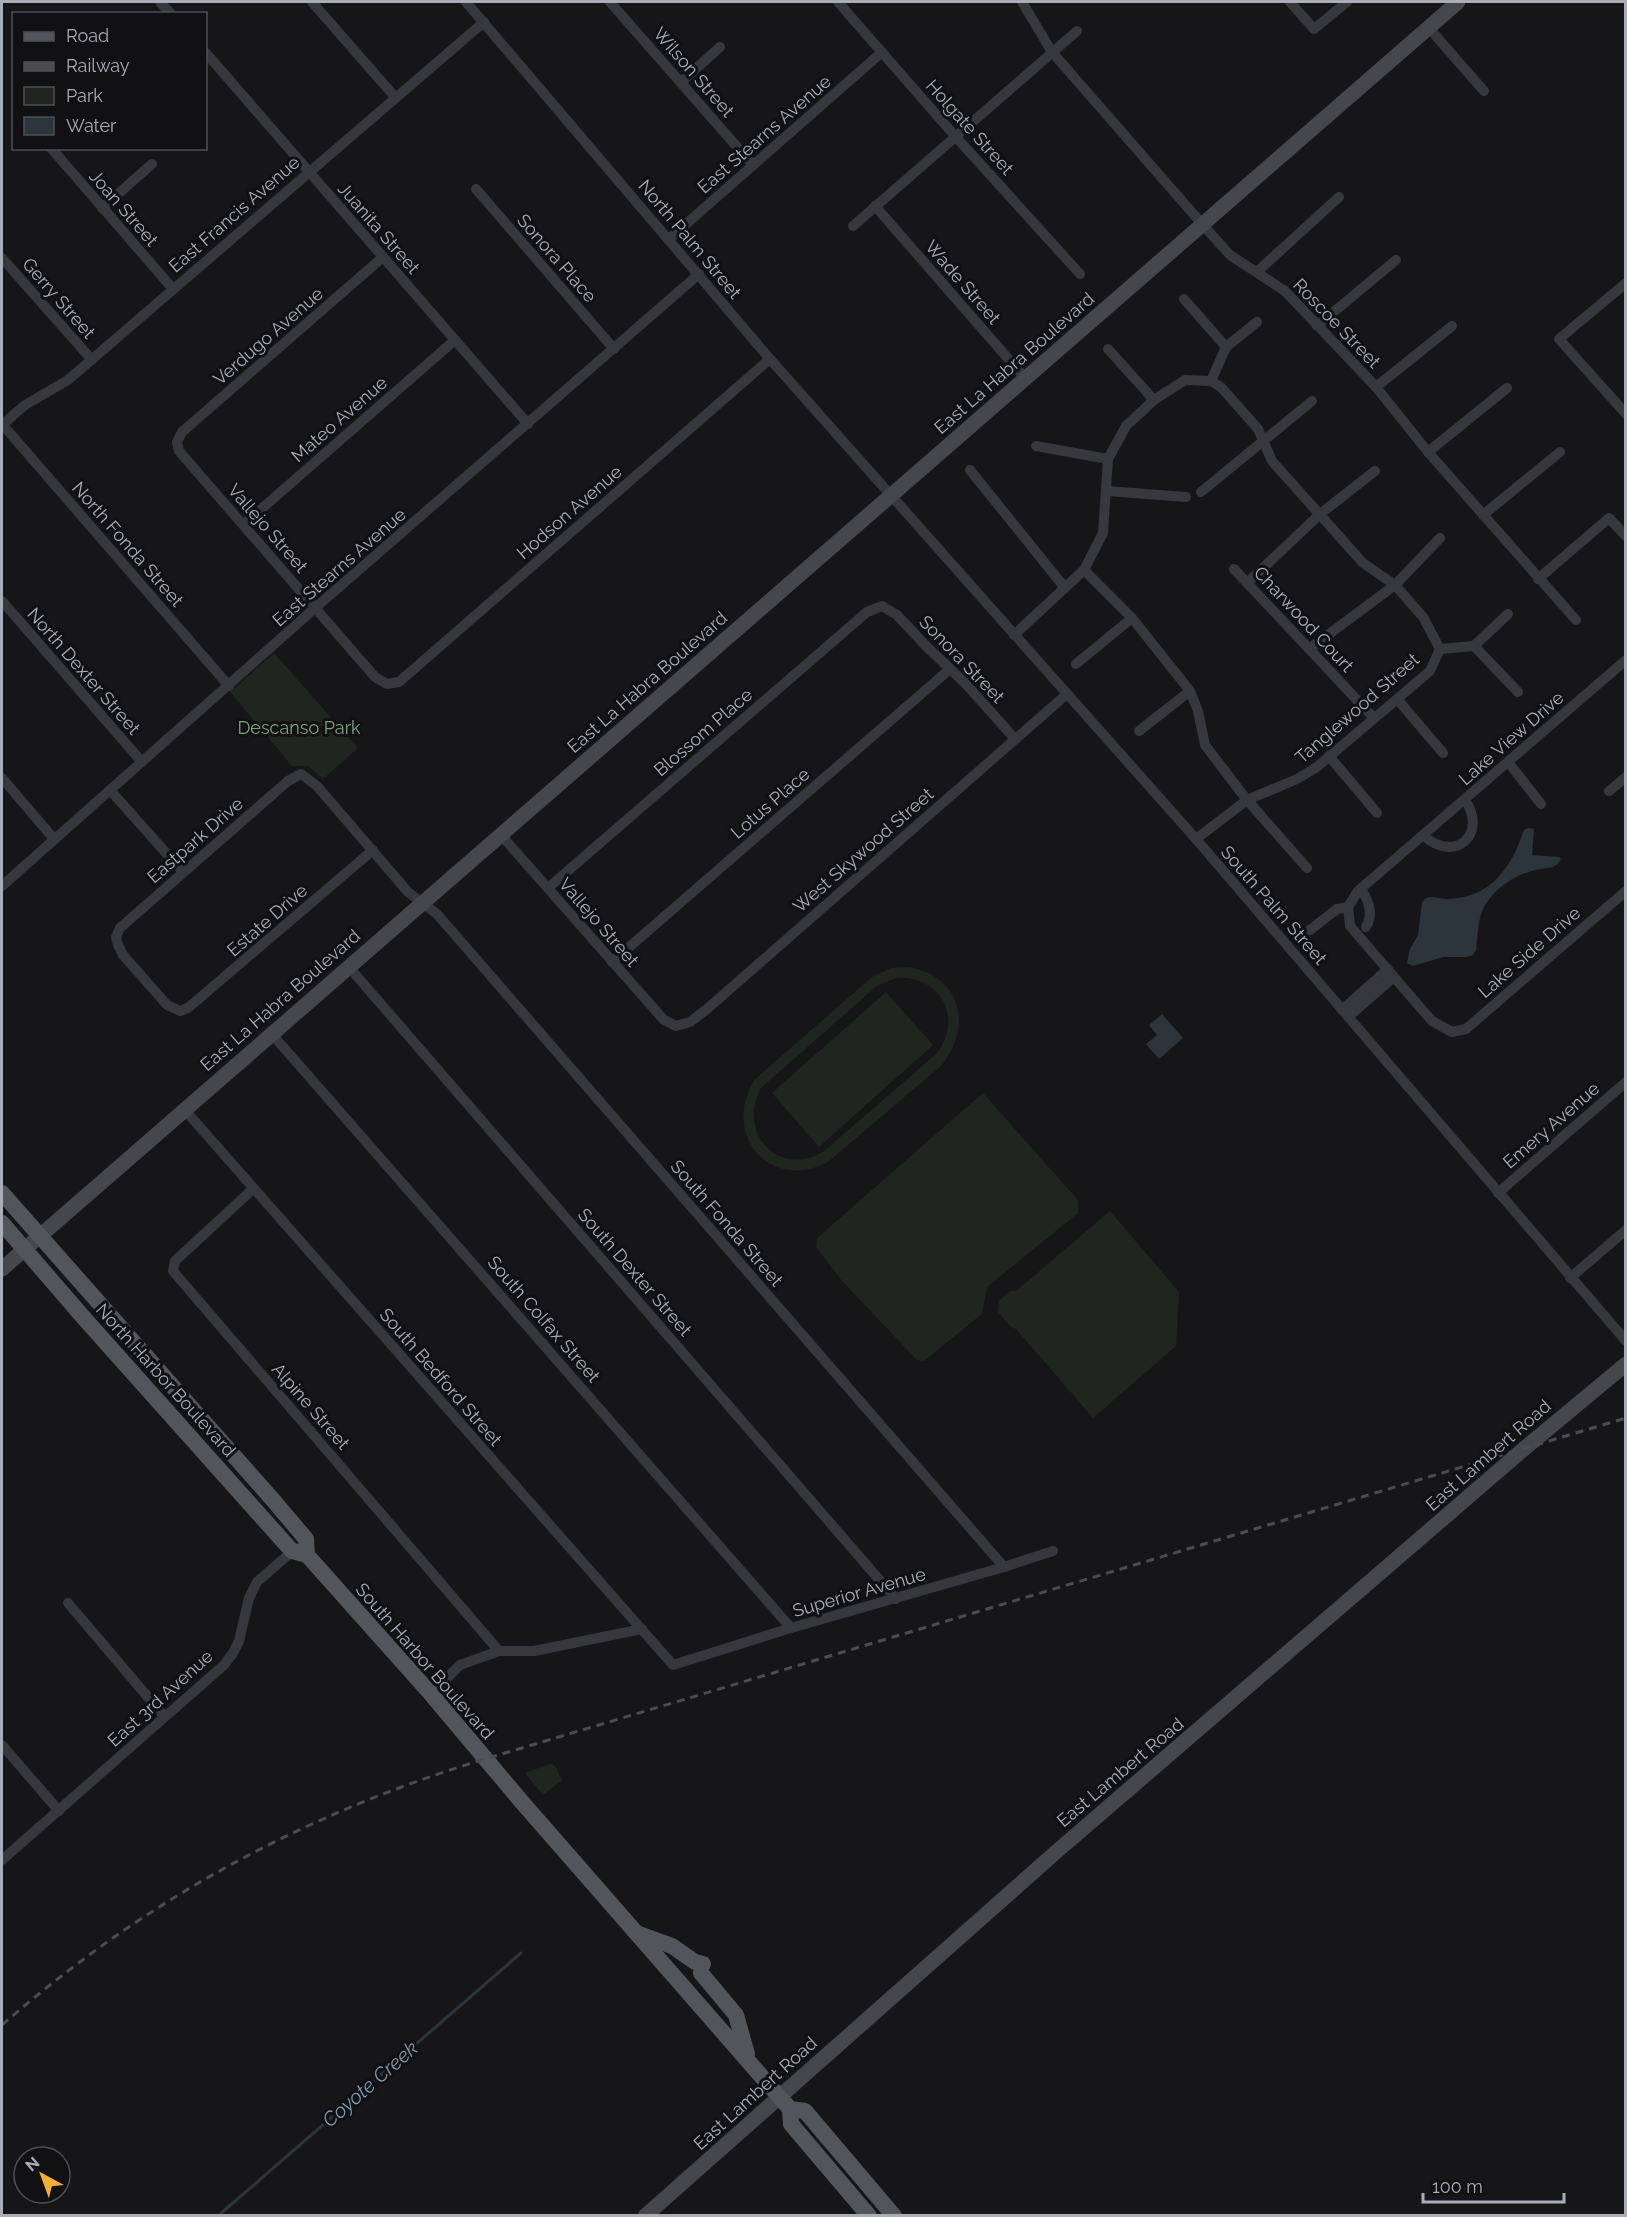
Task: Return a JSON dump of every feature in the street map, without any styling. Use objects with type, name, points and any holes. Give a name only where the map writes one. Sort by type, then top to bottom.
[{"type":"main road","name":"East La Habra Boulevard","points":[[2,1269],[1458,2]]},
{"type":"main road","points":[[2,1194],[40,1236]]},
{"type":"main road","name":"North Harbor Boulevard","points":[[2,1223],[24,1250],[302,1549]]},
{"type":"main road","name":"South Harbor Boulevard","points":[[40,1236],[302,1549],[785,2103],[791,2124],[869,2216]]},
{"type":"main road","name":"East Lambert Road","points":[[645,2216],[785,2103],[1056,1852],[1525,1448],[1626,1364]]},
{"type":"main road","points":[[637,1933],[672,1946],[702,1969],[736,2015],[748,2061]]},
{"type":"main road","name":"South Harbor Boulevard","points":[[785,2103],[805,2111],[894,2216]]},
{"type":"street","points":[[312,2],[395,97]]},
{"type":"street","name":"North Palm Street","points":[[466,2],[770,359],[891,496]]},
{"type":"street","name":"Wilson Street","points":[[610,2],[753,165]]},
{"type":"street","name":"Holgate Street","points":[[838,2],[1080,274]]},
{"type":"street","name":"Roscoe Street","points":[[1022,2],[1052,52],[1203,225],[1230,255],[1285,291],[1376,387],[1428,452],[1576,620]]},
{"type":"street","points":[[1290,2],[1314,29],[1347,2]]},
{"type":"street","name":"East Francis Avenue","points":[[2,424],[25,405],[68,380],[92,360],[308,171],[484,22]]},
{"type":"street","points":[[1428,27],[1484,91]]},
{"type":"street","points":[[853,226],[1077,31]]},
{"type":"street","points":[[681,82],[720,47]]},
{"type":"street","name":"East Stearns Avenue","points":[[669,239],[881,52]]},
{"type":"street","name":"Juanita Street","points":[[207,54],[528,424]]},
{"type":"street","name":"Joan Street","points":[[53,150],[173,288]]},
{"type":"street","points":[[102,208],[152,164]]},
{"type":"street","name":"Sonora Place","points":[[476,189],[614,349]]},
{"type":"street","points":[[1258,272],[1339,197]]},
{"type":"street","name":"Wade Street","points":[[875,206],[1026,379]]},
{"type":"street","name":"Verdugo Avenue","points":[[177,442],[182,432],[383,257]]},
{"type":"street","name":"Gerry Street","points":[[2,258],[92,360]]},
{"type":"street","points":[[1317,326],[1396,260]]},
{"type":"street","name":"East Stearns Avenue","points":[[2,886],[315,608],[699,274]]},
{"type":"street","points":[[1626,283],[1559,339],[1626,414]]},
{"type":"street","points":[[1184,299],[1226,347]]},
{"type":"street","points":[[1211,381],[1226,347],[1257,322]]},
{"type":"street","points":[[1376,387],[1452,326]]},
{"type":"street","name":"Mateo Avenue","points":[[244,524],[455,340]]},
{"type":"street","points":[[1108,349],[1154,400]]},
{"type":"street","name":"Hodson Avenue","points":[[387,684],[399,682],[770,359]]},
{"type":"street","points":[[1014,635],[1083,570],[1103,533],[1108,459],[1126,426],[1154,400],[1185,380],[1211,381],[1221,387],[1258,429],[1272,461],[1363,563],[1395,585],[1424,617],[1440,649],[1474,646],[1508,614]]},
{"type":"street","points":[[1428,452],[1507,388]]},
{"type":"street","points":[[1202,492],[1312,401]]},
{"type":"street","name":"North Fonda Street","points":[[2,424],[229,686]]},
{"type":"street","name":"Vallejo Street","points":[[177,442],[179,451],[315,608],[375,677],[387,684]]},
{"type":"street","points":[[1036,447],[1108,459]]},
{"type":"street","points":[[1483,515],[1560,452]]},
{"type":"street","points":[[970,470],[1065,588]]},
{"type":"street","points":[[1247,583],[1320,514],[1375,471]]},
{"type":"street","points":[[1107,491],[1186,496]]},
{"type":"street","name":"South Palm Street","points":[[891,496],[1196,839],[1626,1341]]},
{"type":"street","points":[[1538,579],[1609,518],[1626,536]]},
{"type":"street","points":[[1309,649],[1395,585],[1440,538]]},
{"type":"street","name":"Charwood Court","points":[[1234,569],[1374,718]]},
{"type":"street","points":[[1083,570],[1132,618],[1190,691],[1198,711],[1205,745],[1247,801],[1307,868]]},
{"type":"street","name":"North Dexter Street","points":[[2,601],[142,762]]},
{"type":"street","name":"Sonora Street","points":[[882,606],[897,615],[1015,739]]},
{"type":"street","name":"Blossom Place","points":[[548,888],[867,612],[882,606]]},
{"type":"street","points":[[1076,664],[1132,618]]},
{"type":"street","points":[[1474,646],[1518,692]]},
{"type":"street","name":"Tanglewood Street","points":[[1196,839],[1247,801],[1297,779],[1317,767],[1430,671],[1440,649]]},
{"type":"street","name":"Lake View Drive","points":[[1348,907],[1360,889],[1626,660]]},
{"type":"street","name":"Lotus Place","points":[[612,962],[950,669]]},
{"type":"street","points":[[1139,731],[1190,691]]},
{"type":"street","name":"West Skywood Street","points":[[676,1026],[690,1022],[707,1009],[1067,694]]},
{"type":"street","points":[[1398,700],[1443,753]]},
{"type":"street","points":[[1329,756],[1377,813]]},
{"type":"street","points":[[1508,762],[1541,804]]},
{"type":"street","name":"Eastpark Drive","points":[[116,937],[120,928],[183,872],[288,781],[301,774],[317,786],[373,850]]},
{"type":"street","points":[[1609,791],[1626,777]]},
{"type":"street","points":[[2,778],[54,839]]},
{"type":"street","points":[[110,790],[183,872]]},
{"type":"street","points":[[1421,838],[1442,848],[1452,848],[1463,843],[1472,831],[1473,824],[1469,805],[1465,800]]},
{"type":"street","name":"Vallejo Street","points":[[501,835],[664,1020],[676,1026]]},
{"type":"street","points":[[373,850],[408,892],[423,903]]},
{"type":"street","name":"Estate Drive","points":[[116,937],[117,945],[123,955],[167,1005],[180,1011],[205,996],[373,850]]},
{"type":"street","points":[[1360,889],[1369,904],[1371,915],[1366,927]]},
{"type":"street","name":"Lake Side Drive","points":[[1391,973],[1432,1021],[1452,1032],[1466,1029],[1626,891]]},
{"type":"street","name":"South Fonda Street","points":[[423,903],[437,915],[1004,1567]]},
{"type":"street","points":[[1310,930],[1337,909],[1348,907],[1350,926],[1391,973],[1345,1013]]},
{"type":"street","name":"South Dexter Street","points":[[348,966],[896,1599]]},
{"type":"street","name":"South Colfax Street","points":[[271,1033],[792,1628]]},
{"type":"street","name":"Emery Avenue","points":[[1498,1193],[1626,1082]]},
{"type":"street","name":"South Bedford Street","points":[[184,1109],[673,1665]]},
{"type":"street","name":"Alpine Street","points":[[253,1189],[175,1261],[173,1271],[499,1651]]},
{"type":"street","points":[[1570,1278],[1626,1230]]},
{"type":"street","name":"East 3rd Avenue","points":[[2,1860],[224,1665],[233,1653],[243,1626],[249,1598],[257,1582],[302,1549]]},
{"type":"street","name":"Superior Avenue","points":[[673,1665],[1053,1551]]},
{"type":"street","points":[[68,1603],[164,1716]]},
{"type":"street","points":[[430,1694],[460,1665],[499,1651],[534,1651],[642,1629]]},
{"type":"street","points":[[2,1745],[58,1811]]},
{"type":"green space","name":"Descanso Park","points":[[274,653],[358,748],[323,779],[308,766],[292,766],[230,692]]},
{"type":"green space","points":[[908,967],[926,972],[951,992],[957,1005],[959,1020],[957,1035],[951,1051],[941,1066],[828,1162],[807,1170],[787,1170],[770,1164],[757,1153],[747,1138],[743,1120],[746,1100],[755,1079],[872,977],[891,968]],"holes":[[[896,978],[912,979],[936,992],[948,1014],[948,1027],[944,1041],[936,1054],[823,1152],[806,1159],[791,1159],[777,1155],[766,1147],[758,1135],[754,1121],[755,1105],[761,1088],[877,986]]]},
{"type":"green space","points":[[886,992],[933,1045],[819,1147],[772,1093]]},
{"type":"green space","points":[[983,1093],[1078,1200],[1078,1213],[987,1287],[982,1314],[924,1361],[917,1360],[842,1281],[816,1247],[817,1238]]},
{"type":"green space","points":[[1110,1211],[1179,1292],[1176,1346],[1093,1418],[1016,1329],[1011,1327],[998,1312],[999,1301],[1010,1291],[1016,1291]]},
{"type":"green space","points":[[552,1763],[562,1780],[543,1795],[525,1773]]},
{"type":"water","points":[[1534,829],[1532,855],[1559,857],[1561,859],[1558,863],[1552,867],[1524,873],[1502,886],[1490,898],[1482,912],[1476,950],[1473,955],[1443,957],[1413,966],[1407,963],[1410,949],[1418,935],[1422,902],[1430,897],[1447,899],[1462,897],[1487,887],[1506,868],[1524,830]]},
{"type":"water","points":[[1162,1014],[1183,1038],[1159,1059],[1146,1044],[1157,1035],[1149,1025]]},
{"type":"waterway","name":"Coyote Creek","points":[[218,2216],[521,1953]]},
{"type":"railway","points":[[2,2025],[112,1938],[170,1900],[290,1834],[418,1781],[1626,1418]]}]
